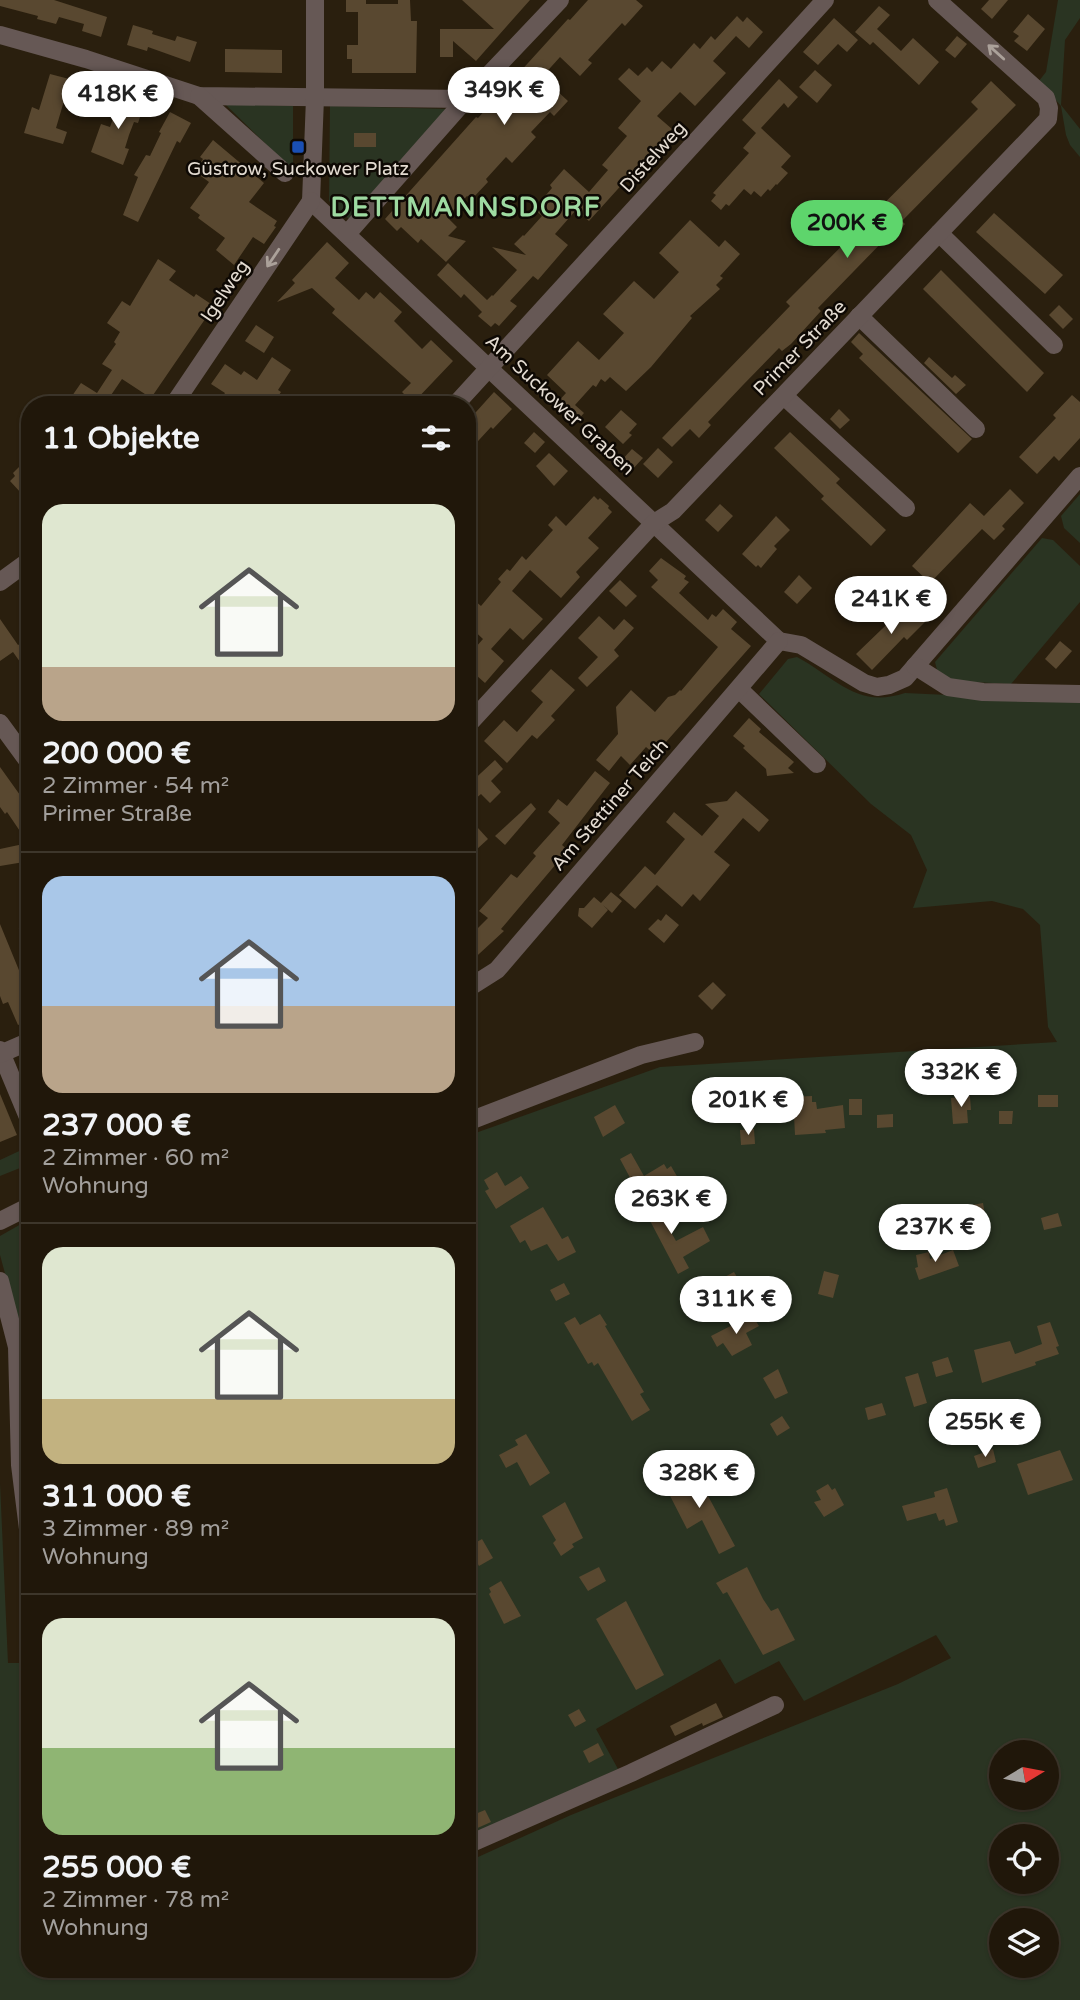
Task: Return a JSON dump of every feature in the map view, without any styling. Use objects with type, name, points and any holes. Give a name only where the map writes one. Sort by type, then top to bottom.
[{"type":"street","points":[[311,201],[315,0]]},
{"type":"street","points":[[347,234],[466,99],[560,0]]},
{"type":"street","name":"Distelweg","points":[[464,396],[825,0]]},
{"type":"street","name":"Primer Straße","points":[[476,716],[654,523],[673,511],[1048,119],[1046,98],[937,0]]},
{"type":"street","points":[[0,35],[86,59],[199,96],[466,99]]},
{"type":"street","points":[[199,96],[285,173]]},
{"type":"street","name":"Am Suckower Graben","points":[[311,201],[779,641]]},
{"type":"street","name":"Igelweg","points":[[179,396],[311,201]]},
{"type":"street","points":[[939,233],[1054,345]]},
{"type":"street","points":[[859,316],[976,429]]},
{"type":"street","points":[[783,396],[906,508]]},
{"type":"street","points":[[779,641],[801,645],[864,683],[877,687],[905,678],[1080,476]]},
{"type":"street","points":[[0,582],[21,567]]},
{"type":"street","name":"Am Stettiner Teich","points":[[476,983],[497,970],[779,641]]},
{"type":"street","points":[[915,666],[948,687],[984,692],[1080,694]]},
{"type":"street","points":[[738,689],[817,764]]},
{"type":"street","points":[[0,723],[21,752]]},
{"type":"street","points":[[476,1119],[641,1055],[695,1042]]},
{"type":"street","points":[[21,1044],[0,1052],[21,1101]]},
{"type":"street","points":[[0,1221],[21,1210]]},
{"type":"street","points":[[0,1281],[17,1347],[21,1473]]},
{"type":"street","points":[[476,1841],[631,1773],[775,1704]]},
{"type":"green space","points":[[1058,0],[1080,0],[1080,18],[1065,40],[1061,105],[1080,129],[1080,157],[1066,135],[1061,106],[1039,81],[1046,72]]},
{"type":"green space","points":[[225,104],[293,106],[293,171]]},
{"type":"green space","points":[[330,106],[451,109],[350,220],[329,201]]},
{"type":"green space","points":[[1080,494],[1080,543],[1064,528],[1061,516]]},
{"type":"green space","points":[[1042,538],[1053,540],[1080,566],[1080,602],[1011,684],[953,681],[937,670],[935,662]]},
{"type":"green space","points":[[797,657],[848,689],[873,697],[905,693],[1080,701],[1080,2000],[0,2000],[0,1483],[8,1663],[21,1663],[21,1978],[476,1978],[476,1858],[571,1815],[898,1684],[951,1658],[936,1635],[804,1701],[779,1661],[735,1684],[720,1659],[596,1729],[618,1769],[476,1833],[476,1133],[660,1067],[1057,1042],[1048,1027],[1040,925],[1023,909],[992,901],[913,908],[927,870],[911,835],[871,804],[759,694],[788,659]]},
{"type":"green space","points":[[21,1150],[21,1168],[0,1176],[0,1160]]},
{"type":"green space","points":[[21,1224],[21,1332],[0,1255],[0,1236]]},
{"type":"building","points":[[0,0],[54,0],[107,17],[101,37],[82,31],[84,24],[59,17],[56,24],[37,19],[38,16],[0,6]]},
{"type":"building","points":[[346,0],[366,0],[366,4],[398,4],[398,0],[410,0],[411,21],[417,21],[416,73],[352,73],[352,59],[347,59],[347,45],[358,45],[358,12],[346,12]]},
{"type":"building","points":[[462,0],[530,0],[476,61],[453,41],[453,57],[440,57],[440,29],[494,29]]},
{"type":"building","points":[[588,0],[636,0],[643,6],[625,26],[622,23],[588,60],[592,63],[580,76],[560,57],[542,77],[568,101],[554,116],[550,112],[531,132],[536,137],[512,163],[506,157],[472,199],[467,196],[447,217],[457,227],[448,236],[466,241],[446,262],[421,239],[418,243],[401,227],[397,231],[385,219],[476,117],[478,118]]},
{"type":"building","points":[[989,0],[1008,0],[992,19],[981,9]]},
{"type":"building","points":[[879,6],[890,15],[877,29],[901,51],[913,38],[939,62],[919,85],[873,42],[870,45],[855,32]]},
{"type":"building","points":[[1028,14],[1045,29],[1027,51],[1014,41],[1019,36],[1013,32]]},
{"type":"building","points":[[737,16],[743,22],[747,17],[763,32],[749,48],[736,36],[713,61],[726,73],[695,106],[680,92],[657,116],[672,129],[589,221],[576,210],[555,234],[568,245],[538,280],[533,276],[510,301],[517,306],[499,326],[495,323],[491,327],[478,316],[482,312],[464,294],[461,298],[437,275],[448,263],[487,300],[493,296],[517,270],[492,247],[526,255],[514,244],[542,216],[534,209],[564,169],[589,192],[608,170],[602,165],[627,136],[618,128],[641,101],[618,79],[629,68],[638,76],[647,67],[652,72],[662,61],[671,69],[694,43],[700,49],[711,36],[715,40]]},
{"type":"building","points":[[834,18],[858,40],[847,52],[838,44],[818,65],[803,52]]},
{"type":"building","points":[[133,25],[175,41],[177,36],[197,42],[190,62],[148,47],[147,51],[127,45]]},
{"type":"building","points":[[957,36],[967,44],[955,58],[945,50]]},
{"type":"building","points":[[225,49],[282,50],[282,73],[225,72]]},
{"type":"building","points":[[815,70],[832,85],[817,103],[799,87]]},
{"type":"building","points":[[50,74],[73,80],[56,128],[67,132],[63,144],[24,133],[32,107],[39,110]]},
{"type":"building","points":[[779,79],[798,97],[788,108],[784,103],[761,128],[791,156],[781,167],[788,173],[761,197],[754,191],[751,195],[744,189],[729,206],[726,204],[721,210],[711,201],[716,195],[713,193],[749,153],[743,148],[756,133],[742,120]]},
{"type":"building","points":[[991,81],[1016,105],[902,221],[905,224],[892,237],[890,234],[818,308],[821,311],[791,344],[782,351],[779,348],[743,385],[708,422],[711,425],[699,438],[690,429],[672,447],[662,438],[790,306],[786,302],[978,109],[971,102]]},
{"type":"building","points":[[122,94],[145,102],[138,123],[134,122],[129,135],[125,148],[129,149],[123,165],[91,152],[101,124],[110,127]]},
{"type":"building","points":[[170,112],[191,123],[180,143],[177,141],[138,222],[123,215],[138,177],[134,175],[146,155],[150,156]]},
{"type":"building","points":[[354,133],[376,133],[376,147],[354,147]]},
{"type":"building","points":[[213,140],[264,183],[249,202],[277,221],[264,244],[253,237],[234,265],[216,250],[225,238],[198,218],[200,215],[190,208],[209,182],[194,171],[203,159],[200,157]]},
{"type":"building","points":[[994,213],[1063,275],[1045,294],[976,232]]},
{"type":"building","points":[[690,220],[719,247],[725,240],[740,254],[720,276],[723,278],[716,285],[720,289],[690,316],[692,318],[651,367],[626,391],[610,377],[605,382],[601,379],[596,387],[593,385],[575,405],[584,413],[575,423],[555,405],[566,393],[547,375],[578,341],[599,360],[624,333],[603,314],[634,281],[654,299],[667,285],[679,272],[659,253]]},
{"type":"building","points":[[327,242],[349,263],[335,278],[359,300],[366,292],[374,299],[380,292],[402,312],[394,321],[422,349],[431,340],[453,361],[420,396],[406,396],[402,392],[411,383],[332,313],[335,309],[312,288],[277,302],[295,283],[292,280]]},
{"type":"building","points":[[158,259],[176,271],[169,280],[194,297],[196,294],[214,306],[152,396],[148,396],[122,379],[110,396],[72,396],[81,383],[97,393],[112,370],[102,364],[116,344],[114,342],[120,332],[107,323],[122,301],[130,306]]},
{"type":"building","points":[[941,270],[1044,373],[1027,392],[923,289]]},
{"type":"building","points":[[1059,305],[1073,319],[1063,329],[1049,315]]},
{"type":"building","points":[[256,325],[274,337],[264,353],[245,341]]},
{"type":"building","points":[[859,333],[972,439],[958,453],[859,358],[863,354],[851,342]]},
{"type":"building","points":[[272,357],[291,370],[278,390],[281,392],[278,396],[223,396],[225,393],[211,384],[225,364],[241,375],[244,371],[257,380]]},
{"type":"building","points":[[929,357],[952,378],[955,375],[966,385],[956,394],[924,363]]},
{"type":"building","points":[[494,392],[512,409],[476,443],[476,412]]},
{"type":"building","points":[[1072,395],[1080,402],[1080,438],[1059,461],[1054,456],[1037,474],[1019,457],[1056,418],[1053,415]]},
{"type":"building","points":[[839,409],[850,420],[840,429],[830,419]]},
{"type":"building","points":[[621,410],[637,424],[629,433],[632,435],[623,444],[605,427]]},
{"type":"building","points":[[534,432],[545,442],[535,453],[524,443]]},
{"type":"building","points":[[790,432],[840,479],[836,483],[886,530],[871,546],[821,499],[824,496],[774,448]]},
{"type":"building","points":[[658,448],[673,462],[658,478],[643,464]]},
{"type":"building","points":[[632,449],[643,458],[631,471],[620,462]]},
{"type":"building","points":[[549,453],[568,471],[554,486],[536,466]]},
{"type":"building","points":[[21,465],[21,493],[10,481],[15,476],[13,473]]},
{"type":"building","points":[[1010,489],[1024,503],[1002,526],[1005,529],[994,540],[982,529],[930,583],[912,566],[970,503],[984,516]]},
{"type":"building","points":[[594,496],[609,506],[612,512],[588,538],[599,548],[576,572],[580,577],[561,598],[530,570],[512,591],[543,619],[523,640],[510,628],[491,649],[504,661],[485,683],[476,675],[476,647],[483,639],[476,632],[476,602],[481,606],[501,582],[498,579],[507,569],[510,571],[522,556],[526,560],[553,530],[548,525],[556,516],[566,526]]},
{"type":"building","points":[[720,504],[733,516],[718,532],[705,520]]},
{"type":"building","points":[[776,516],[790,530],[774,546],[777,549],[761,568],[758,565],[756,567],[742,554]]},
{"type":"building","points":[[661,558],[686,576],[684,579],[689,582],[679,593],[708,620],[712,614],[716,617],[723,609],[737,622],[731,629],[751,646],[658,751],[653,753],[646,747],[630,765],[621,756],[609,771],[596,760],[618,734],[616,707],[631,690],[655,712],[668,697],[681,691],[718,647],[651,587],[658,580],[649,571]]},
{"type":"building","points":[[799,575],[812,588],[797,604],[784,592]]},
{"type":"building","points":[[620,580],[637,596],[626,607],[609,591]]},
{"type":"building","points":[[908,604],[926,621],[907,640],[904,637],[872,670],[856,654]]},
{"type":"building","points":[[599,616],[614,630],[624,619],[634,628],[614,650],[619,656],[587,687],[578,678],[598,657],[578,638]]},
{"type":"building","points":[[0,619],[18,645],[21,644],[21,663],[13,652],[0,661]]},
{"type":"building","points":[[1060,641],[1072,651],[1056,669],[1045,659]]},
{"type":"building","points":[[551,669],[575,690],[551,716],[555,720],[537,739],[532,735],[507,763],[484,741],[504,720],[517,732],[543,702],[531,691]]},
{"type":"building","points":[[749,718],[761,729],[759,732],[794,762],[788,768],[794,773],[767,776],[766,769],[733,736]]},
{"type":"building","points":[[495,760],[503,769],[491,781],[501,792],[490,803],[481,794],[476,798],[476,778]]},
{"type":"building","points":[[0,767],[21,796],[21,833],[7,812],[5,814],[0,807]]},
{"type":"building","points":[[595,771],[610,783],[562,845],[568,850],[501,929],[504,931],[476,957],[476,930],[488,918],[479,911],[511,874],[517,878],[536,856],[533,853],[560,823],[548,812],[558,799],[567,806]]},
{"type":"building","points":[[736,791],[769,820],[759,832],[743,818],[714,852],[730,865],[700,901],[693,894],[682,907],[657,885],[635,909],[619,895],[645,866],[655,875],[685,839],[666,822],[674,812],[702,836],[719,816],[705,804],[727,801]]},
{"type":"building","points":[[531,803],[536,809],[505,845],[495,836]]},
{"type":"building","points":[[476,826],[488,839],[476,850]]},
{"type":"building","points":[[21,844],[21,862],[0,866],[0,849]]},
{"type":"building","points":[[611,892],[622,901],[612,913],[603,905],[608,910],[592,928],[578,916],[579,908],[584,908],[594,897],[601,903]]},
{"type":"building","points":[[666,914],[679,925],[664,943],[648,929],[658,919],[661,921]]},
{"type":"building","points":[[0,924],[21,975],[21,1024],[18,1025],[8,1002],[3,1004],[0,996]]},
{"type":"building","points":[[713,982],[726,995],[712,1010],[698,996]]},
{"type":"building","points":[[0,1094],[17,1135],[0,1142]]},
{"type":"building","points":[[1038,1095],[1058,1095],[1058,1107],[1038,1107]]},
{"type":"building","points":[[812,1096],[812,1102],[816,1102],[817,1109],[843,1105],[845,1128],[825,1130],[826,1133],[795,1135],[793,1097]]},
{"type":"building","points":[[970,1096],[968,1123],[953,1124],[951,1098]]},
{"type":"building","points":[[849,1099],[862,1099],[862,1115],[849,1115]]},
{"type":"building","points":[[615,1105],[625,1123],[603,1137],[594,1117]]},
{"type":"building","points":[[999,1111],[1013,1111],[1012,1124],[999,1124]]},
{"type":"building","points":[[893,1114],[893,1127],[877,1128],[877,1115]]},
{"type":"building","points":[[754,1129],[755,1144],[741,1145],[740,1130]]},
{"type":"building","points":[[631,1153],[644,1176],[664,1164],[667,1169],[671,1166],[678,1178],[642,1200],[620,1159]]},
{"type":"building","points":[[497,1172],[505,1186],[521,1176],[529,1188],[496,1209],[485,1191],[489,1189],[484,1180]]},
{"type":"building","points":[[652,1198],[676,1241],[703,1227],[710,1241],[683,1257],[689,1268],[678,1274],[647,1215],[636,1220],[631,1209]]},
{"type":"building","points":[[983,1203],[986,1221],[970,1223],[967,1206]]},
{"type":"building","points":[[928,1206],[941,1206],[942,1250],[931,1251]]},
{"type":"building","points":[[543,1207],[562,1239],[568,1236],[576,1252],[558,1261],[547,1244],[531,1251],[525,1240],[520,1243],[510,1226]]},
{"type":"building","points":[[1058,1213],[1062,1226],[1044,1230],[1041,1218]]},
{"type":"building","points":[[953,1250],[959,1266],[919,1280],[915,1268],[918,1267],[916,1255],[929,1252],[930,1259]]},
{"type":"building","points":[[824,1271],[839,1275],[833,1298],[818,1294]]},
{"type":"building","points":[[734,1272],[741,1284],[726,1293],[719,1280]]},
{"type":"building","points":[[564,1283],[570,1294],[556,1301],[550,1290]]},
{"type":"building","points":[[706,1291],[713,1304],[699,1312],[692,1298]]},
{"type":"building","points":[[600,1314],[644,1392],[640,1394],[650,1410],[632,1421],[598,1363],[594,1366],[592,1362],[588,1364],[564,1323],[575,1317],[580,1325]]},
{"type":"building","points":[[752,1315],[759,1326],[746,1333],[752,1345],[732,1356],[723,1343],[717,1347],[711,1336]]},
{"type":"building","points":[[1050,1322],[1059,1346],[1056,1347],[1059,1354],[1035,1362],[1036,1365],[982,1383],[974,1350],[1010,1341],[1015,1354],[1042,1344],[1037,1326]]},
{"type":"building","points":[[948,1357],[953,1372],[936,1377],[932,1362]]},
{"type":"building","points":[[778,1369],[788,1393],[775,1399],[763,1378]]},
{"type":"building","points":[[918,1373],[927,1403],[914,1407],[905,1377]]},
{"type":"building","points":[[882,1403],[886,1415],[868,1420],[865,1408]]},
{"type":"building","points":[[782,1416],[790,1428],[777,1436],[770,1424]]},
{"type":"building","points":[[526,1434],[550,1473],[530,1486],[517,1462],[506,1468],[499,1455],[518,1445],[515,1440]]},
{"type":"building","points":[[993,1449],[996,1462],[978,1468],[974,1456]]},
{"type":"building","points":[[1060,1450],[1073,1480],[1028,1495],[1017,1464]]},
{"type":"building","points":[[686,1473],[693,1484],[700,1481],[735,1546],[719,1554],[702,1520],[687,1529],[665,1486]]},
{"type":"building","points":[[828,1484],[832,1490],[835,1488],[844,1505],[824,1517],[814,1502],[821,1500],[816,1491]]},
{"type":"building","points":[[947,1488],[958,1522],[946,1526],[944,1519],[939,1521],[936,1513],[907,1521],[902,1506],[935,1497],[934,1492]]},
{"type":"building","points":[[565,1502],[583,1538],[572,1544],[574,1547],[561,1556],[553,1543],[556,1540],[542,1516]]},
{"type":"building","points":[[482,1539],[493,1558],[479,1566],[476,1561],[476,1542]]},
{"type":"building","points":[[599,1567],[606,1581],[588,1591],[579,1577]]},
{"type":"building","points":[[747,1567],[763,1599],[771,1611],[778,1608],[795,1640],[763,1655],[727,1592],[723,1594],[716,1583]]},
{"type":"building","points":[[501,1581],[521,1616],[504,1624],[489,1594],[489,1588]]},
{"type":"building","points":[[626,1601],[664,1675],[636,1690],[596,1619]]},
{"type":"building","points":[[716,1703],[723,1717],[703,1726],[702,1723],[675,1736],[670,1726]]},
{"type":"building","points":[[579,1709],[586,1721],[575,1727],[568,1715]]},
{"type":"building","points":[[598,1743],[604,1755],[589,1763],[583,1751]]},
{"type":"building","points":[[485,1810],[491,1822],[476,1829],[476,1814]]},
{"type":"place","name":"Güstrow, Suckower Platz","points":[[298,147]]},
{"type":"district","name":"DETTMANNSDORF","points":[[466,207]]}]
